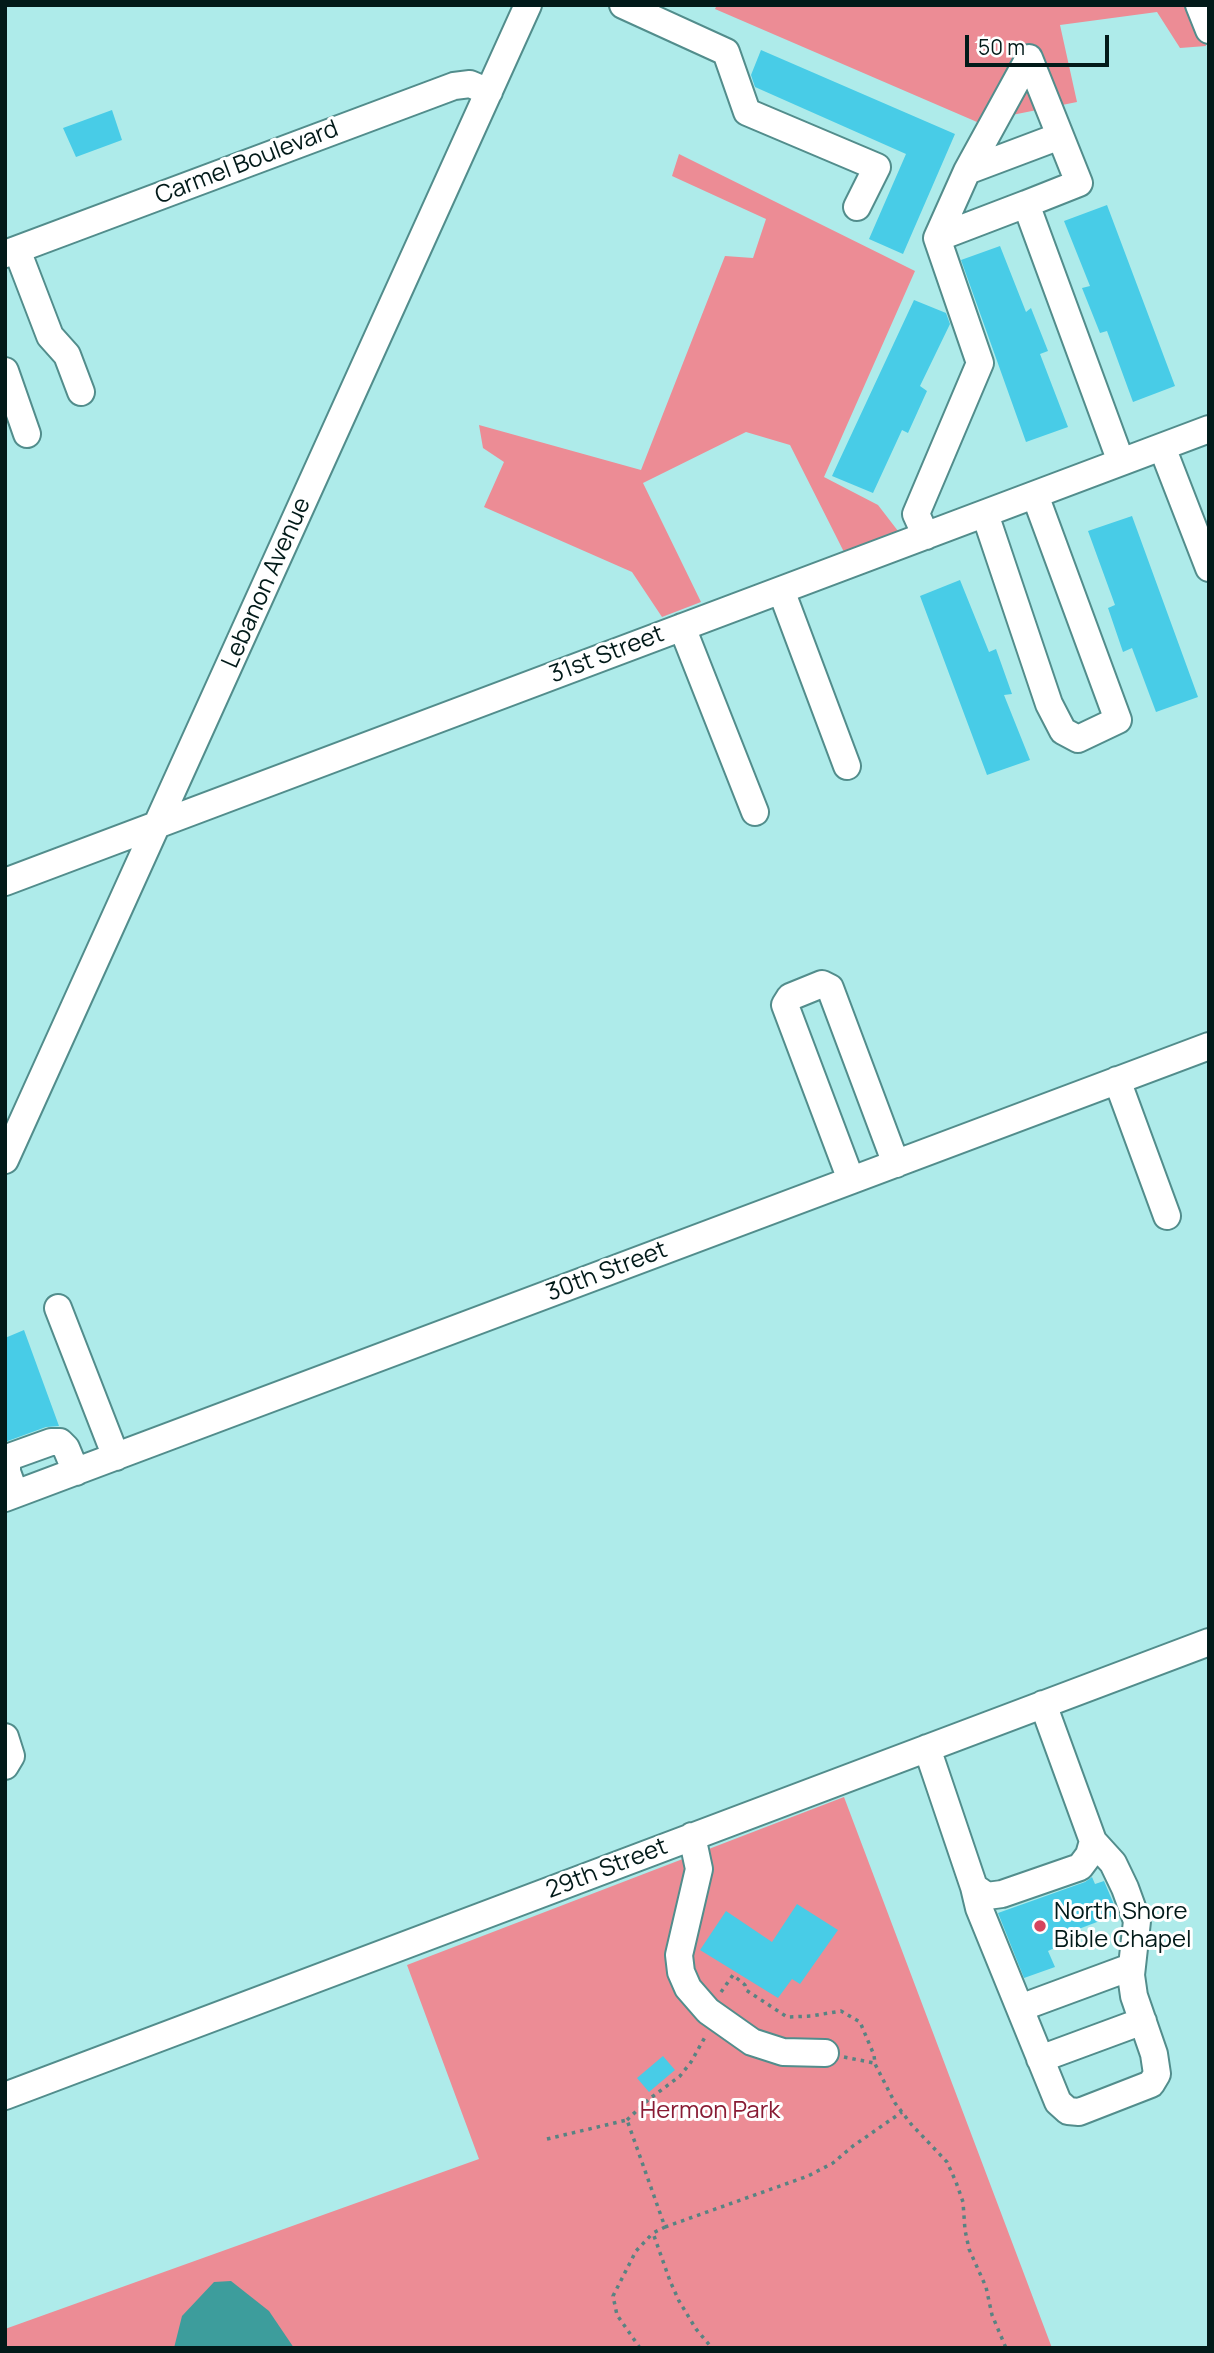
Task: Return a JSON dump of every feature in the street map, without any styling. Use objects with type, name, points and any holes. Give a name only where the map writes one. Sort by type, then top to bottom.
[{"type":"street","name":"Lebanon Avenue","points":[[5,1160],[528,5]]},
{"type":"street","points":[[623,5],[726,52],[747,112],[877,167],[857,206]]},
{"type":"street","points":[[1199,5],[1209,30]]},
{"type":"street","points":[[926,536],[916,514],[980,363],[937,237],[967,171],[1029,58],[1079,184],[937,237]]},
{"type":"street","name":"Carmel Boulevard","points":[[11,252],[454,86],[470,84],[489,92]]},
{"type":"street","points":[[967,171],[1060,136]]},
{"type":"street","points":[[1026,204],[1121,462]]},
{"type":"street","points":[[11,252],[50,336],[67,355],[81,392]]},
{"type":"street","points":[[5,372],[27,434]]},
{"type":"street","name":"31st Street","points":[[5,881],[1209,429]]},
{"type":"street","points":[[1162,447],[1209,568]]},
{"type":"street","points":[[985,514],[1049,704],[1063,730],[1078,739],[1118,720],[1035,495]]},
{"type":"street","points":[[781,590],[847,766]]},
{"type":"street","points":[[682,627],[755,812]]},
{"type":"street","points":[[851,1180],[785,1005],[790,996],[822,984],[830,988],[896,1164]]},
{"type":"street","name":"30th Street","points":[[10,1496],[1209,1046]]},
{"type":"street","points":[[1117,1080],[1167,1216]]},
{"type":"street","points":[[58,1308],[116,1457]]},
{"type":"street","points":[[10,1496],[7,1463],[12,1456],[51,1442],[60,1442],[66,1448],[76,1472]]},
{"type":"street","name":"29th Street","points":[[5,2095],[1209,1642]]},
{"type":"street","points":[[928,1748],[979,1908],[1040,2059],[1058,2102],[1068,2111],[1079,2112],[1151,2084],[1157,2074],[1154,2054],[1134,1996],[1131,1967],[1138,1921],[1113,1863],[1093,1841],[1043,1704]]},
{"type":"street","points":[[5,1737],[11,1756],[5,1766]]},
{"type":"street","points":[[692,1836],[699,1869],[680,1955],[681,1972],[688,1988],[712,2014],[752,2042],[783,2052],[825,2053]]},
{"type":"street","points":[[974,1887],[987,1896],[1002,1894],[1080,1867],[1089,1855],[1093,1841]]},
{"type":"street","points":[[1020,2008],[1131,1967]]},
{"type":"street","points":[[1040,2059],[1143,2021]]},
{"type":"path","points":[[547,2139],[627,2120],[680,2076],[691,2062],[733,1975],[745,1985],[746,1990],[787,2017],[811,2017],[841,2011],[860,2022],[875,2064],[902,2112],[924,2140],[947,2162],[963,2202],[969,2249],[986,2287],[992,2315],[1006,2348]]},
{"type":"path","points":[[825,2053],[875,2064]]},
{"type":"path","points":[[640,2348],[617,2315],[613,2295],[636,2251],[653,2233],[808,2176],[833,2164],[853,2146],[902,2112]]},
{"type":"path","points":[[627,2120],[665,2227]]},
{"type":"path","points":[[653,2233],[679,2301],[696,2329],[712,2348]]},
{"type":"green space","points":[[717,5],[1196,5],[1206,46],[1180,48],[1157,12],[1060,25],[1077,102],[977,122],[715,9]]},
{"type":"green space","points":[[679,154],[915,271],[824,477],[878,505],[898,531],[845,554],[790,445],[746,432],[643,483],[701,602],[662,617],[632,572],[484,507],[504,462],[483,448],[479,425],[641,470],[725,256],[753,258],[766,219],[672,176]]},
{"type":"green space","name":"Hermon Park","points":[[844,1797],[1052,2348],[5,2348],[5,2329],[479,2159],[407,1965]]},
{"type":"water","points":[[231,2281],[269,2311],[294,2348],[174,2348],[182,2316],[214,2282]]},
{"type":"building","points":[[761,50],[955,134],[903,254],[869,239],[906,154],[755,87],[751,75]]},
{"type":"building","points":[[112,110],[122,140],[76,157],[63,128]]},
{"type":"building","points":[[1107,205],[1175,386],[1133,402],[1107,331],[1100,333],[1082,288],[1090,286],[1064,221]]},
{"type":"building","points":[[1000,246],[1026,312],[1031,308],[1048,351],[1040,354],[1068,427],[1026,442],[961,260]]},
{"type":"building","points":[[914,300],[946,313],[950,324],[920,386],[927,391],[908,433],[902,430],[873,493],[832,476]]},
{"type":"building","points":[[1132,516],[1198,697],[1156,712],[1132,648],[1123,652],[1108,608],[1115,605],[1088,531]]},
{"type":"building","points":[[960,580],[989,652],[996,649],[1012,694],[1004,695],[1030,760],[987,775],[920,596]]},
{"type":"building","points":[[24,1330],[59,1426],[46,1427],[5,1442],[5,1338]]},
{"type":"building","name":"North Shore Bible Chapel","points":[[1092,1877],[1095,1884],[1104,1881],[1118,1914],[1063,1935],[1065,1943],[1048,1951],[1055,1967],[1024,1978],[998,1913],[1085,1882]]},
{"type":"building","points":[[797,1904],[838,1930],[800,1984],[792,1979],[778,1998],[700,1950],[726,1911],[772,1942]]},
{"type":"building","points":[[663,2056],[675,2070],[649,2092],[637,2078]]},
{"type":"place","name":"North Shore Bible Chapel","points":[[1040,1926]]}]
